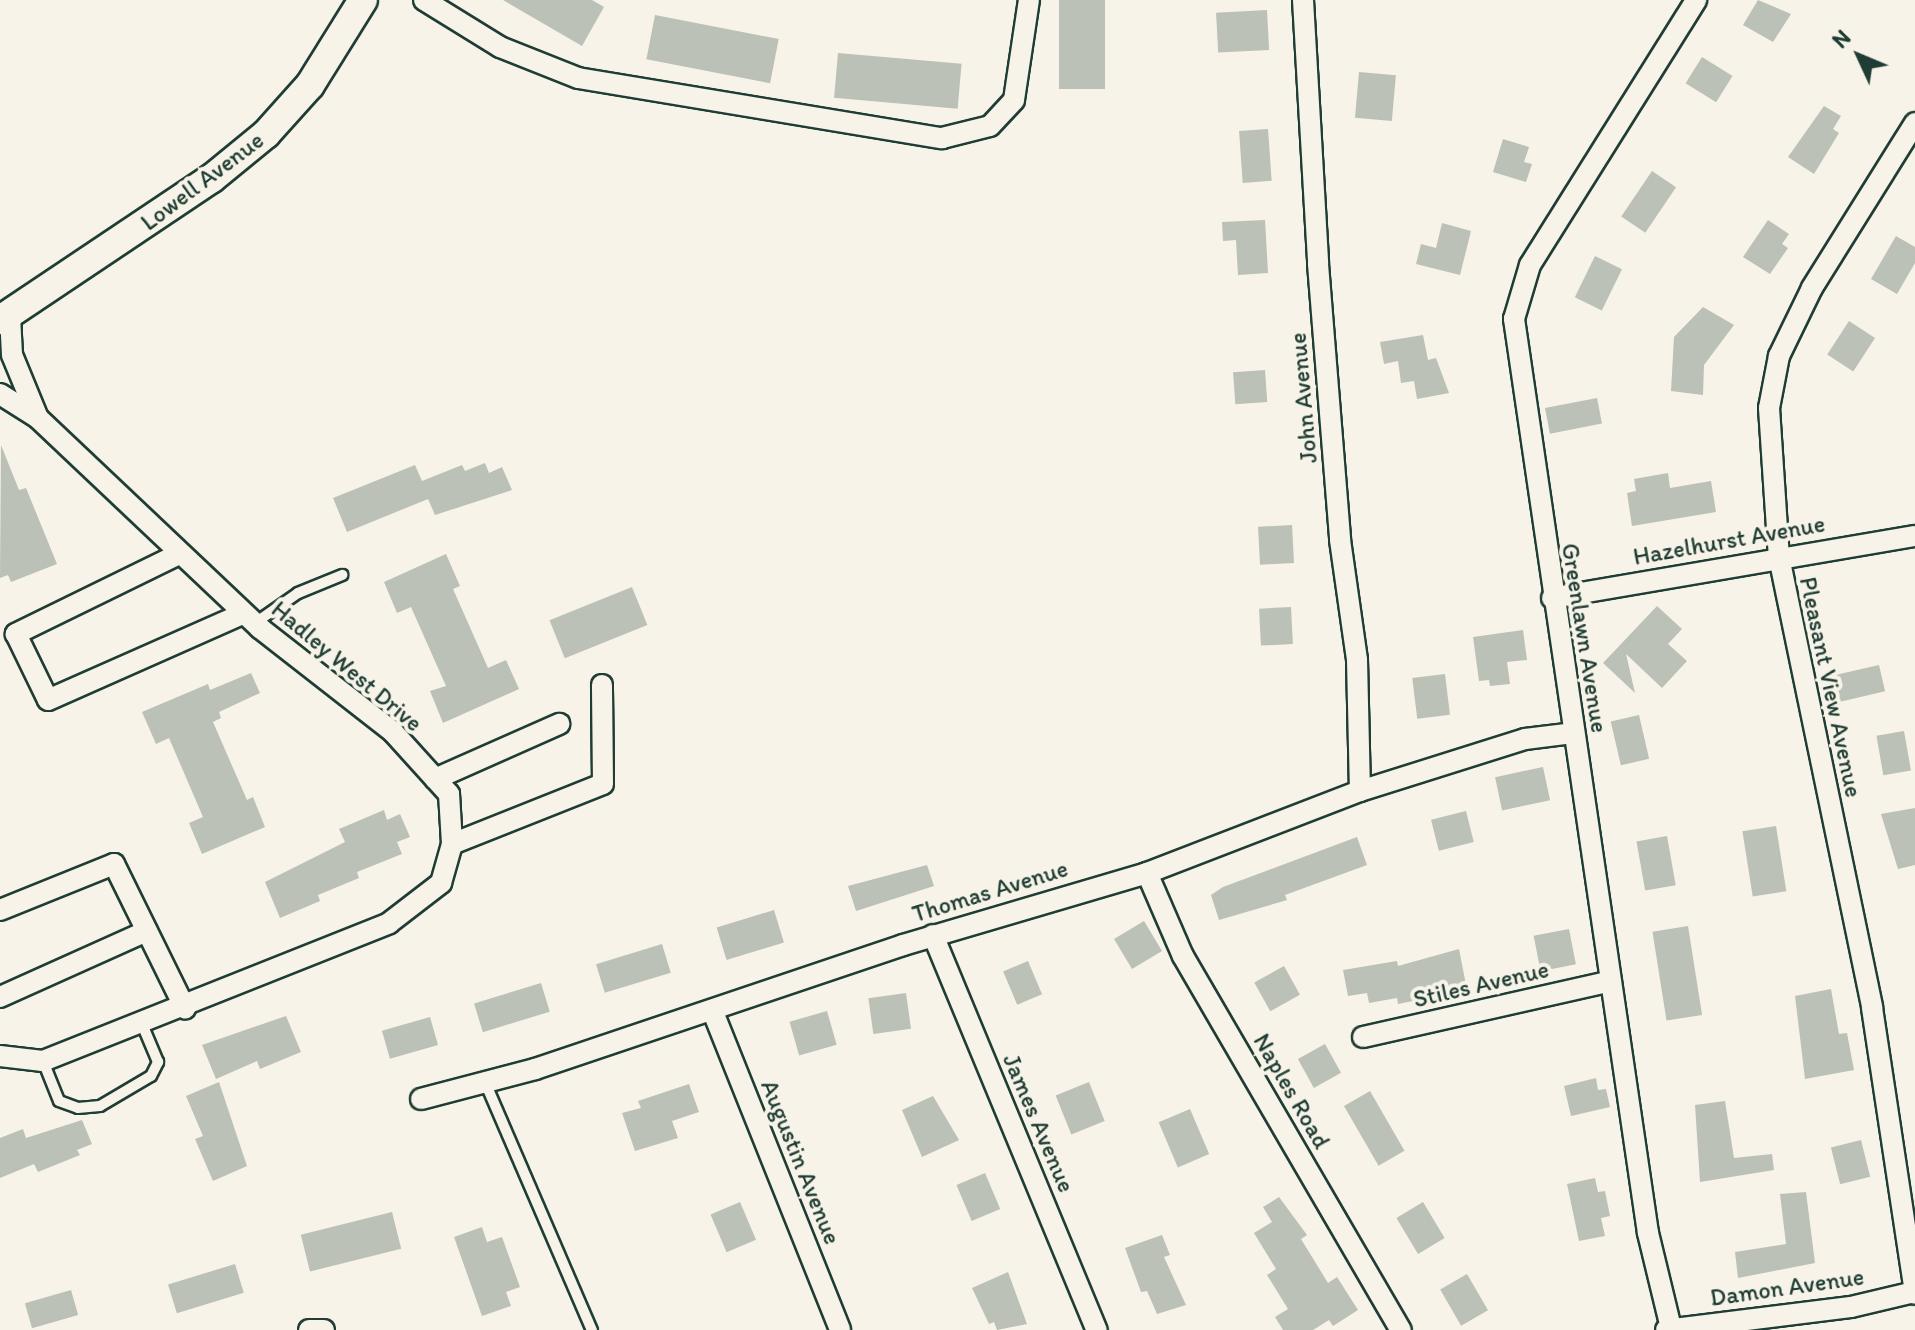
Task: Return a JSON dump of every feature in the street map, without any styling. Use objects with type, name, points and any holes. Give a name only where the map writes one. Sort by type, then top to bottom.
[{"type":"main road","name":"Lowell Avenue","points":[[5,318],[211,179],[266,134],[310,85],[363,0]]},
{"type":"street","points":[[424,0],[500,47],[578,78],[942,138],[990,126],[1014,100],[1029,0]]},
{"type":"street","name":"John Avenue","points":[[1303,0],[1318,264],[1340,540],[1357,660],[1360,791]]},
{"type":"street","name":"Greenlawn Avenue","points":[[1668,1329],[1648,1233],[1514,343],[1517,298],[1534,257],[1696,0]]},
{"type":"street","name":"Pleasant View Avenue","points":[[1915,123],[1812,288],[1779,356],[1769,408],[1779,557],[1802,689],[1872,1008],[1915,1293]]},
{"type":"street","name":"Hadley West Drive","points":[[5,318],[12,355],[38,418]]},
{"type":"street","name":"Hadley West Drive","points":[[0,394],[38,418],[249,618],[393,732],[449,794],[452,844],[441,883],[389,923],[185,1008],[43,1061],[0,1056]]},
{"type":"street","name":"Hazelhurst Avenue","points":[[1552,598],[1915,536]]},
{"type":"street","points":[[179,554],[16,634],[48,700],[249,618]]},
{"type":"street","points":[[452,844],[603,784],[602,685]]},
{"type":"street","points":[[435,779],[559,724]]},
{"type":"street","name":"Thomas Avenue","points":[[421,1099],[713,1012],[933,935],[1147,873],[1360,791],[1525,739],[1573,733]]},
{"type":"street","points":[[0,910],[114,864],[185,1008]]},
{"type":"street","name":"Naples Road","points":[[1147,873],[1183,956],[1401,1330]]},
{"type":"street","points":[[0,997],[147,931]]},
{"type":"street","name":"James Avenue","points":[[933,935],[1097,1330]]},
{"type":"street","name":"Stiles Avenue","points":[[1363,1037],[1611,981]]},
{"type":"street","name":"Augustin Avenue","points":[[713,1012],[840,1330]]},
{"type":"street","name":"Damon Avenue","points":[[1668,1329],[1779,1317],[1915,1293]]},
{"type":"lane","points":[[249,618],[342,575]]},
{"type":"lane","points":[[43,1061],[59,1101],[78,1108],[100,1106],[151,1076],[158,1062],[142,1024]]},
{"type":"lane","points":[[485,1082],[592,1330]]},
{"type":"building","points":[[503,0],[592,0],[604,7],[582,46]]},
{"type":"building","points":[[1059,0],[1105,0],[1105,89],[1059,89]]},
{"type":"building","points":[[1758,0],[1791,14],[1773,42],[1743,25]]},
{"type":"building","points":[[1267,10],[1269,50],[1218,53],[1216,13]]},
{"type":"building","points":[[655,15],[779,39],[770,83],[646,59]]},
{"type":"building","points":[[838,53],[962,64],[958,109],[834,98]]},
{"type":"building","points":[[1702,57],[1733,76],[1716,102],[1686,83]]},
{"type":"building","points":[[1359,72],[1396,75],[1392,121],[1355,118]]},
{"type":"building","points":[[1824,106],[1841,116],[1833,129],[1839,133],[1814,174],[1788,157]]},
{"type":"building","points":[[1268,129],[1272,181],[1243,183],[1239,131]]},
{"type":"building","points":[[1503,139],[1529,147],[1524,162],[1532,164],[1526,182],[1493,172]]},
{"type":"building","points":[[1652,171],[1676,187],[1645,233],[1621,217]]},
{"type":"building","points":[[1265,220],[1268,273],[1238,275],[1236,240],[1223,241],[1222,222]]},
{"type":"building","points":[[1768,220],[1789,234],[1782,244],[1788,248],[1770,274],[1743,257]]},
{"type":"building","points":[[1442,223],[1471,231],[1460,275],[1416,264],[1421,244],[1436,248]]},
{"type":"building","points":[[1896,236],[1915,247],[1915,263],[1897,294],[1871,279]]},
{"type":"building","points":[[1595,256],[1622,269],[1602,310],[1575,297]]},
{"type":"building","points":[[1703,307],[1734,325],[1704,365],[1703,395],[1671,391],[1674,337]]},
{"type":"building","points":[[1849,321],[1875,338],[1853,371],[1827,355]]},
{"type":"building","points":[[1423,335],[1428,360],[1436,358],[1449,393],[1417,399],[1414,381],[1401,383],[1398,361],[1384,364],[1380,342]]},
{"type":"building","points":[[1265,370],[1267,402],[1235,404],[1233,372]]},
{"type":"building","points":[[1597,398],[1602,424],[1550,434],[1545,408]]},
{"type":"building","points":[[1,445],[19,490],[26,488],[57,564],[11,582],[8,575],[0,578]]},
{"type":"building","points":[[485,463],[489,473],[502,467],[512,490],[435,515],[428,499],[347,532],[333,498],[415,465],[422,481],[462,465],[465,471]]},
{"type":"building","points":[[1668,473],[1670,488],[1711,481],[1716,512],[1632,526],[1627,493],[1636,491],[1634,479]]},
{"type":"building","points":[[1292,525],[1294,563],[1260,565],[1258,527]]},
{"type":"building","points":[[446,554],[460,586],[453,589],[488,668],[506,660],[519,689],[443,723],[430,691],[446,686],[411,607],[397,613],[384,582]]},
{"type":"building","points":[[632,587],[647,625],[565,658],[549,620]]},
{"type":"building","points":[[1657,606],[1682,629],[1668,644],[1687,661],[1662,688],[1626,654],[1635,693],[1603,663]]},
{"type":"building","points":[[1291,607],[1293,644],[1261,646],[1259,609]]},
{"type":"building","points":[[1523,630],[1527,660],[1507,662],[1510,684],[1490,686],[1489,680],[1479,681],[1473,637]]},
{"type":"building","points":[[1879,665],[1885,691],[1840,702],[1834,675]]},
{"type":"building","points":[[251,673],[260,693],[219,712],[221,718],[213,722],[247,800],[253,797],[265,827],[202,854],[189,823],[203,817],[169,738],[156,744],[142,712],[208,684],[210,690]]},
{"type":"building","points":[[1445,674],[1450,715],[1417,719],[1412,678]]},
{"type":"building","points":[[1639,715],[1649,759],[1621,765],[1611,722]]},
{"type":"building","points":[[1904,731],[1911,770],[1883,775],[1876,736]]},
{"type":"building","points":[[1543,767],[1550,800],[1502,810],[1495,777]]},
{"type":"building","points":[[1915,808],[1915,865],[1898,869],[1881,814]]},
{"type":"building","points":[[384,810],[387,820],[400,814],[410,837],[397,842],[402,854],[357,872],[359,878],[318,895],[320,901],[280,918],[265,882],[345,842],[339,829]]},
{"type":"building","points":[[1466,811],[1474,842],[1439,851],[1431,820]]},
{"type":"building","points":[[1776,826],[1786,891],[1753,897],[1742,831]]},
{"type":"building","points":[[1667,836],[1676,885],[1645,891],[1636,841]]},
{"type":"building","points":[[1357,837],[1367,865],[1285,895],[1287,900],[1219,920],[1211,895],[1223,887]]},
{"type":"building","points":[[927,865],[934,886],[856,911],[848,886]]},
{"type":"building","points":[[774,910],[784,943],[727,960],[717,928]]},
{"type":"building","points":[[1144,921],[1162,951],[1132,969],[1114,939]]},
{"type":"building","points":[[1688,926],[1702,1015],[1667,1021],[1652,932]]},
{"type":"building","points":[[1569,929],[1576,964],[1541,971],[1534,936]]},
{"type":"building","points":[[662,944],[671,973],[605,993],[596,964]]},
{"type":"building","points":[[1459,949],[1467,990],[1398,1004],[1397,998],[1369,1003],[1367,993],[1348,996],[1343,970],[1397,961],[1398,966]]},
{"type":"building","points":[[1028,961],[1042,994],[1017,1005],[1003,972]]},
{"type":"building","points":[[1284,966],[1300,995],[1270,1011],[1254,982]]},
{"type":"building","points":[[541,983],[550,1012],[483,1032],[474,1003]]},
{"type":"building","points":[[1831,989],[1839,1034],[1847,1033],[1854,1070],[1805,1079],[1795,996]]},
{"type":"building","points":[[906,993],[911,1029],[873,1034],[868,998]]},
{"type":"building","points":[[827,1011],[837,1045],[799,1055],[790,1022]]},
{"type":"building","points":[[286,1016],[301,1052],[260,1069],[257,1061],[216,1079],[202,1045]]},
{"type":"building","points":[[430,1017],[438,1045],[390,1059],[382,1031]]},
{"type":"building","points":[[1325,1044],[1341,1073],[1314,1088],[1298,1059]]},
{"type":"building","points":[[1596,1078],[1598,1090],[1606,1089],[1610,1107],[1571,1116],[1564,1086]]},
{"type":"building","points":[[219,1082],[247,1166],[213,1181],[195,1139],[203,1136],[186,1096]]},
{"type":"building","points":[[1089,1082],[1105,1121],[1071,1134],[1056,1095]]},
{"type":"building","points":[[689,1084],[699,1112],[672,1121],[678,1138],[635,1151],[622,1113],[641,1108],[638,1101]]},
{"type":"building","points":[[1370,1091],[1404,1151],[1379,1166],[1344,1106]]},
{"type":"building","points":[[933,1096],[959,1140],[922,1157],[902,1110]]},
{"type":"building","points":[[1725,1101],[1734,1158],[1772,1154],[1774,1170],[1700,1182],[1695,1105]]},
{"type":"building","points":[[1190,1109],[1209,1154],[1178,1167],[1159,1122]]},
{"type":"building","points":[[82,1120],[92,1144],[77,1150],[80,1155],[38,1172],[34,1164],[0,1178],[0,1138],[23,1129],[26,1138]]},
{"type":"building","points":[[1861,1140],[1870,1177],[1840,1184],[1831,1147]]},
{"type":"building","points":[[985,1173],[1000,1209],[972,1221],[956,1185]]},
{"type":"building","points":[[1595,1178],[1598,1192],[1605,1191],[1610,1216],[1601,1218],[1605,1236],[1579,1241],[1567,1184]]},
{"type":"building","points":[[1806,1192],[1815,1263],[1738,1278],[1735,1252],[1786,1244],[1780,1194]]},
{"type":"building","points":[[1279,1197],[1307,1235],[1301,1239],[1328,1283],[1337,1277],[1358,1310],[1333,1326],[1329,1320],[1313,1330],[1283,1330],[1275,1317],[1288,1309],[1267,1275],[1276,1269],[1254,1233],[1272,1222],[1263,1207]]},
{"type":"building","points":[[740,1202],[756,1240],[727,1252],[711,1215]]},
{"type":"building","points":[[1423,1202],[1445,1238],[1418,1254],[1396,1218]]},
{"type":"building","points":[[392,1212],[401,1249],[310,1272],[301,1235]]},
{"type":"building","points":[[482,1227],[487,1242],[502,1237],[520,1287],[506,1292],[511,1306],[482,1316],[454,1237]]},
{"type":"building","points":[[1162,1235],[1170,1255],[1164,1257],[1186,1305],[1157,1314],[1147,1291],[1141,1292],[1125,1248]]},
{"type":"building","points":[[235,1264],[244,1293],[177,1313],[168,1284]]},
{"type":"building","points":[[1008,1272],[1027,1324],[997,1330],[994,1322],[989,1324],[972,1288]]},
{"type":"building","points":[[1467,1274],[1488,1310],[1461,1326],[1440,1290]]},
{"type":"building","points":[[71,1290],[78,1315],[32,1328],[25,1303]]}]
